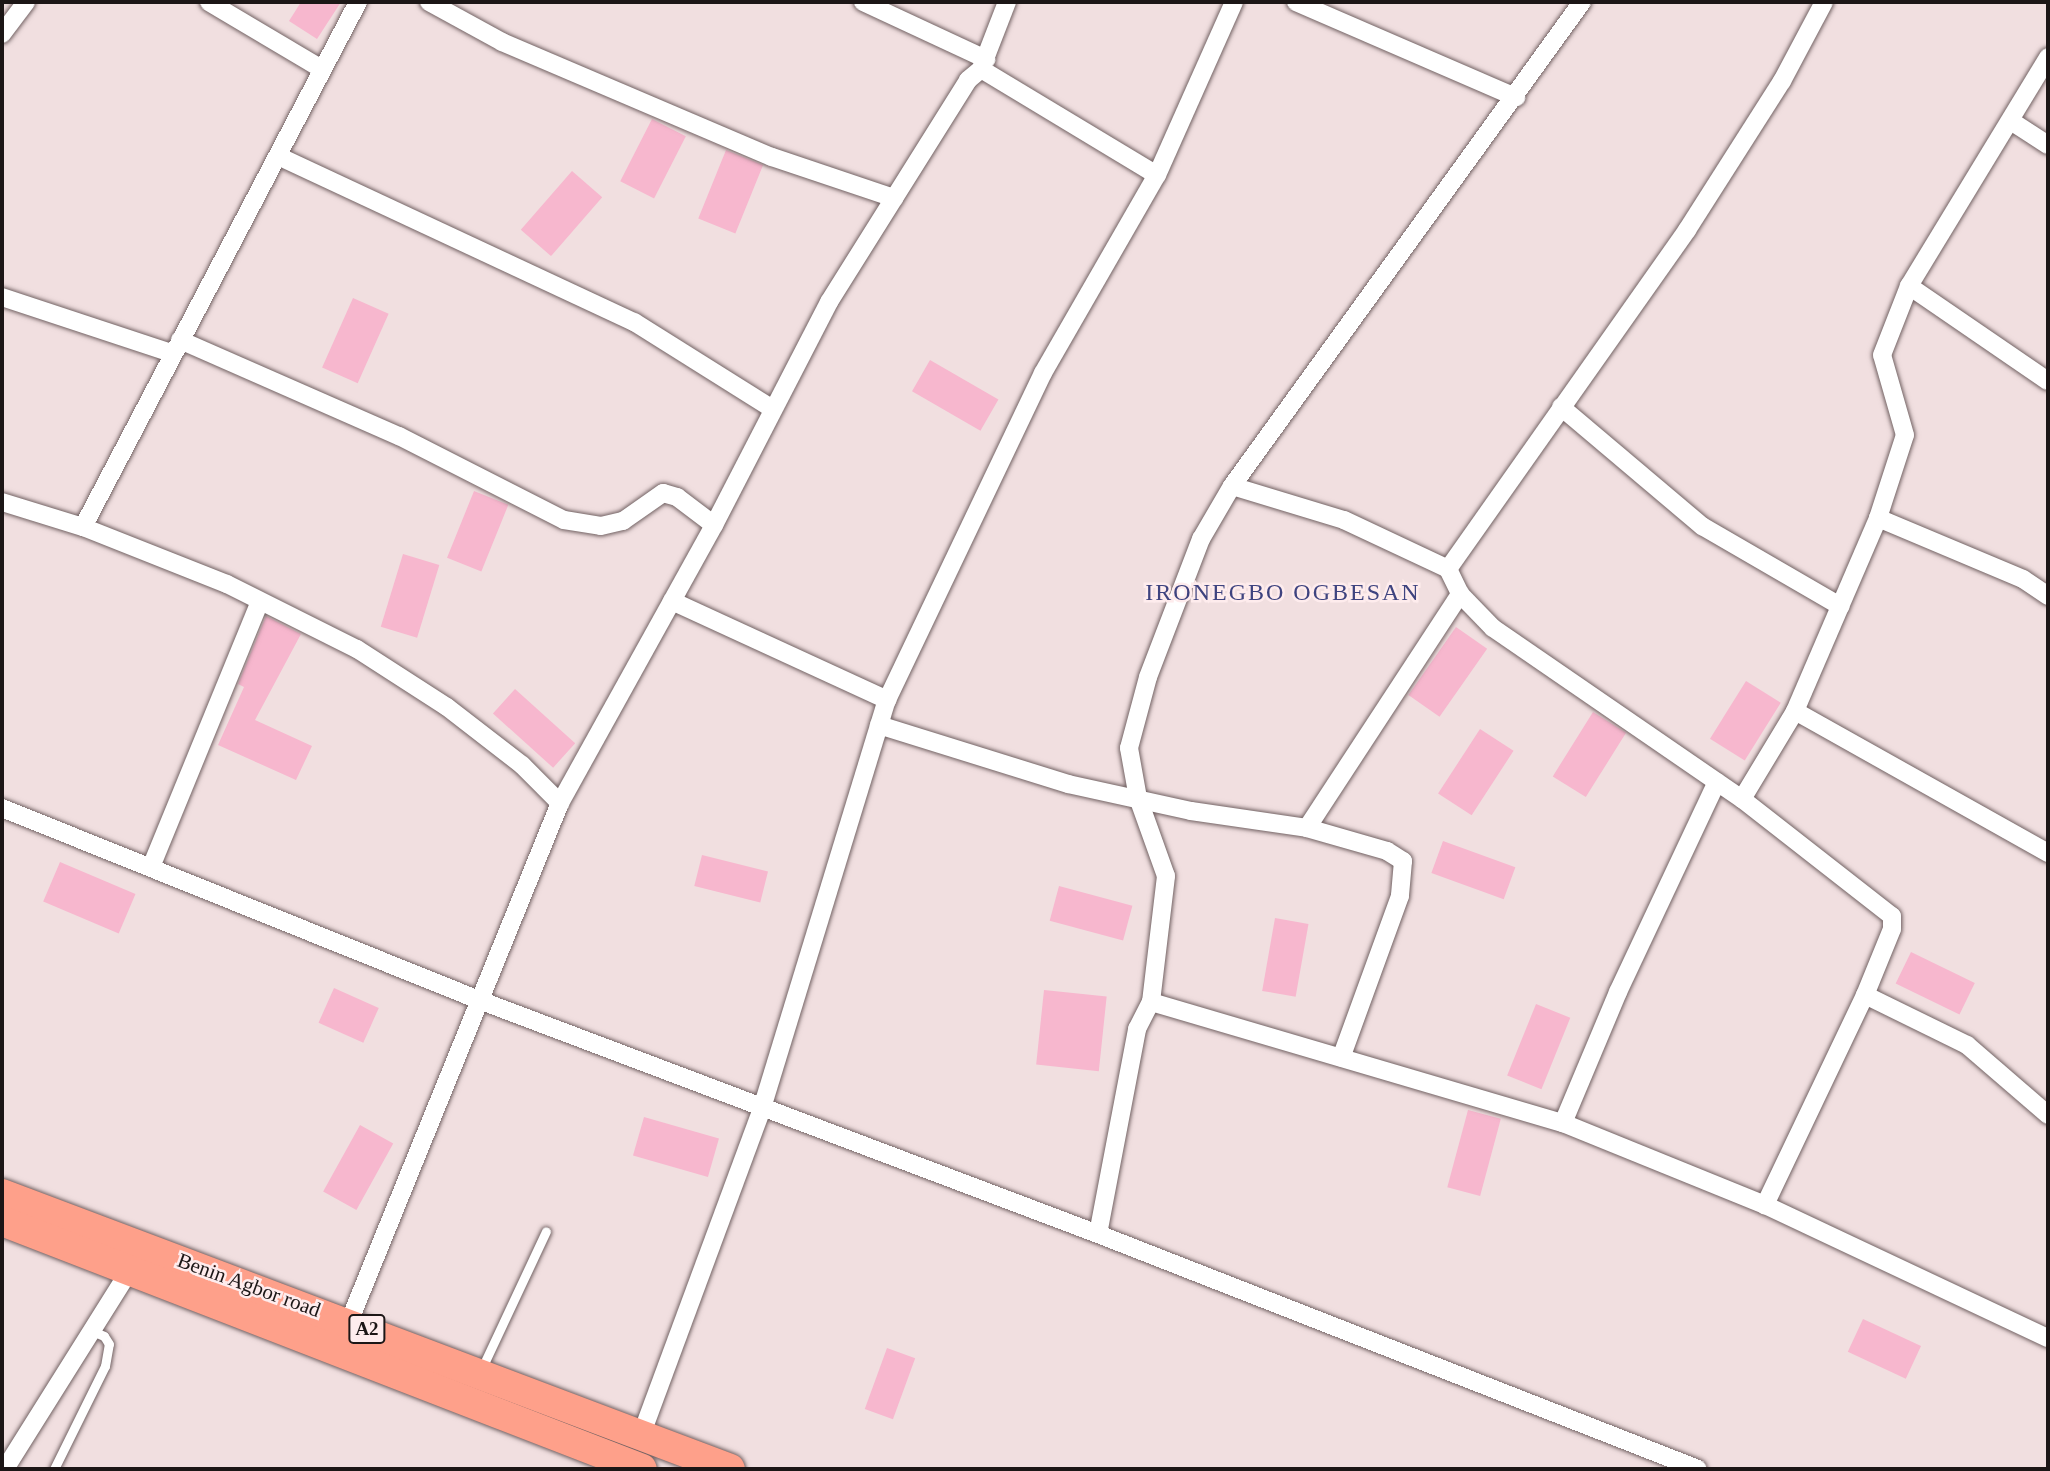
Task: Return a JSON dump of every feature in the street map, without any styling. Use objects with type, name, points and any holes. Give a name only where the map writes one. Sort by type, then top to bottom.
[{"type":"highway","name":"Benin Agbor road","points":[[2,1194],[349,1322],[730,1469]]},
{"type":"highway","name":"Benin Agbor road","points":[[2,1221],[642,1469]]},
{"type":"street","points":[[2,34],[26,2]]},
{"type":"street","points":[[209,2],[320,68]]},
{"type":"street","points":[[83,527],[175,347],[280,157],[320,68],[358,2]]},
{"type":"street","points":[[429,2],[502,42],[772,157],[894,198]]},
{"type":"street","points":[[863,2],[983,64],[1157,175]]},
{"type":"street","points":[[349,1322],[560,803],[714,525],[771,408],[829,302],[968,80],[983,64],[1007,2]]},
{"type":"street","points":[[642,1433],[762,1108],[887,700],[1043,373],[1157,175],[1234,2]]},
{"type":"street","points":[[1296,2],[1517,97]]},
{"type":"street","points":[[1098,1234],[1137,1029],[1151,1002],[1166,876],[1138,799],[1129,748],[1148,677],[1201,539],[1232,486],[1517,97],[1582,2]]},
{"type":"street","points":[[1448,569],[1687,229],[1782,81],[1824,2]]},
{"type":"street","points":[[1742,799],[1795,711],[1878,518],[1906,435],[1882,355],[1909,286],[2048,57]]},
{"type":"street","points":[[2011,121],[2048,145]]},
{"type":"street","points":[[280,157],[634,322],[771,408]]},
{"type":"street","points":[[1909,286],[2048,381]]},
{"type":"street","points":[[2,297],[175,347],[399,436],[564,520],[601,526],[623,521],[663,493],[677,497],[714,525]]},
{"type":"street","points":[[1561,407],[1702,526],[1840,606]]},
{"type":"street","points":[[1232,486],[1344,520],[1448,569],[1460,594],[1493,628],[1742,799],[1892,916],[1892,929],[1865,995],[1765,1205]]},
{"type":"street","points":[[2,502],[83,527],[260,601],[356,649],[447,707],[522,765],[560,803]]},
{"type":"street","points":[[1878,518],[2023,579],[2048,596]]},
{"type":"street","points":[[1307,828],[1460,594]]},
{"type":"street","points":[[151,867],[260,601]]},
{"type":"street","points":[[672,601],[887,700]]},
{"type":"street","points":[[1795,711],[2048,853]]},
{"type":"street","points":[[879,725],[1068,784],[1307,828],[1387,850],[1404,861],[1405,874],[1341,1058]]},
{"type":"street","points":[[1563,1123],[1618,992],[1717,782]]},
{"type":"street","points":[[2,808],[479,1000],[1098,1234],[1698,1469]]},
{"type":"street","points":[[1865,995],[1967,1045],[2048,1115]]},
{"type":"street","points":[[1151,1002],[1288,1039],[1341,1058],[1563,1123],[1765,1205],[2048,1338]]},
{"type":"street","points":[[5,1469],[130,1270]]},
{"type":"lane","points":[[480,1372],[546,1231]]},
{"type":"lane","points":[[54,1469],[105,1366],[109,1344],[104,1336],[92,1331]]},
{"type":"building","points":[[301,2],[341,2],[317,39],[289,21]]},
{"type":"building","points":[[652,119],[686,136],[654,199],[620,181]]},
{"type":"building","points":[[726,150],[763,165],[735,234],[698,219]]},
{"type":"building","points":[[572,171],[602,197],[551,256],[521,230]]},
{"type":"building","points":[[353,298],[389,314],[358,383],[322,367]]},
{"type":"building","points":[[930,360],[998,400],[980,431],[912,391]]},
{"type":"building","points":[[474,491],[508,505],[481,572],[447,558]]},
{"type":"building","points":[[403,554],[439,565],[417,638],[381,627]]},
{"type":"building","points":[[266,616],[301,634],[255,720],[312,746],[296,780],[218,745],[244,687],[238,684]]},
{"type":"building","points":[[1456,627],[1487,649],[1440,717],[1408,695]]},
{"type":"building","points":[[1746,681],[1781,703],[1745,760],[1710,739]]},
{"type":"building","points":[[515,689],[575,743],[553,768],[493,714]]},
{"type":"building","points":[[1593,712],[1626,733],[1586,797],[1553,776]]},
{"type":"building","points":[[1480,729],[1514,751],[1472,815],[1438,794]]},
{"type":"building","points":[[1443,841],[1515,867],[1504,899],[1431,873]]},
{"type":"building","points":[[702,855],[768,871],[760,903],[694,886]]},
{"type":"building","points":[[60,862],[135,894],[119,934],[43,902]]},
{"type":"building","points":[[1059,886],[1132,906],[1123,940],[1050,921]]},
{"type":"building","points":[[1275,918],[1308,924],[1296,997],[1262,991]]},
{"type":"building","points":[[1911,952],[1975,983],[1959,1015],[1896,983]]},
{"type":"building","points":[[334,988],[379,1008],[363,1043],[319,1023]]},
{"type":"building","points":[[1044,990],[1107,997],[1099,1071],[1036,1065]]},
{"type":"building","points":[[1536,1004],[1570,1018],[1541,1089],[1507,1075]]},
{"type":"building","points":[[1468,1110],[1501,1119],[1480,1196],[1447,1187]]},
{"type":"building","points":[[644,1117],[719,1138],[708,1177],[633,1155]]},
{"type":"building","points":[[360,1125],[393,1143],[356,1210],[323,1191]]},
{"type":"building","points":[[1863,1319],[1921,1346],[1906,1379],[1848,1352]]},
{"type":"building","points":[[887,1348],[915,1358],[893,1419],[865,1409]]},
{"type":"district","name":"IRONEGBO OGBESAN","points":[[1283,593]]}]
